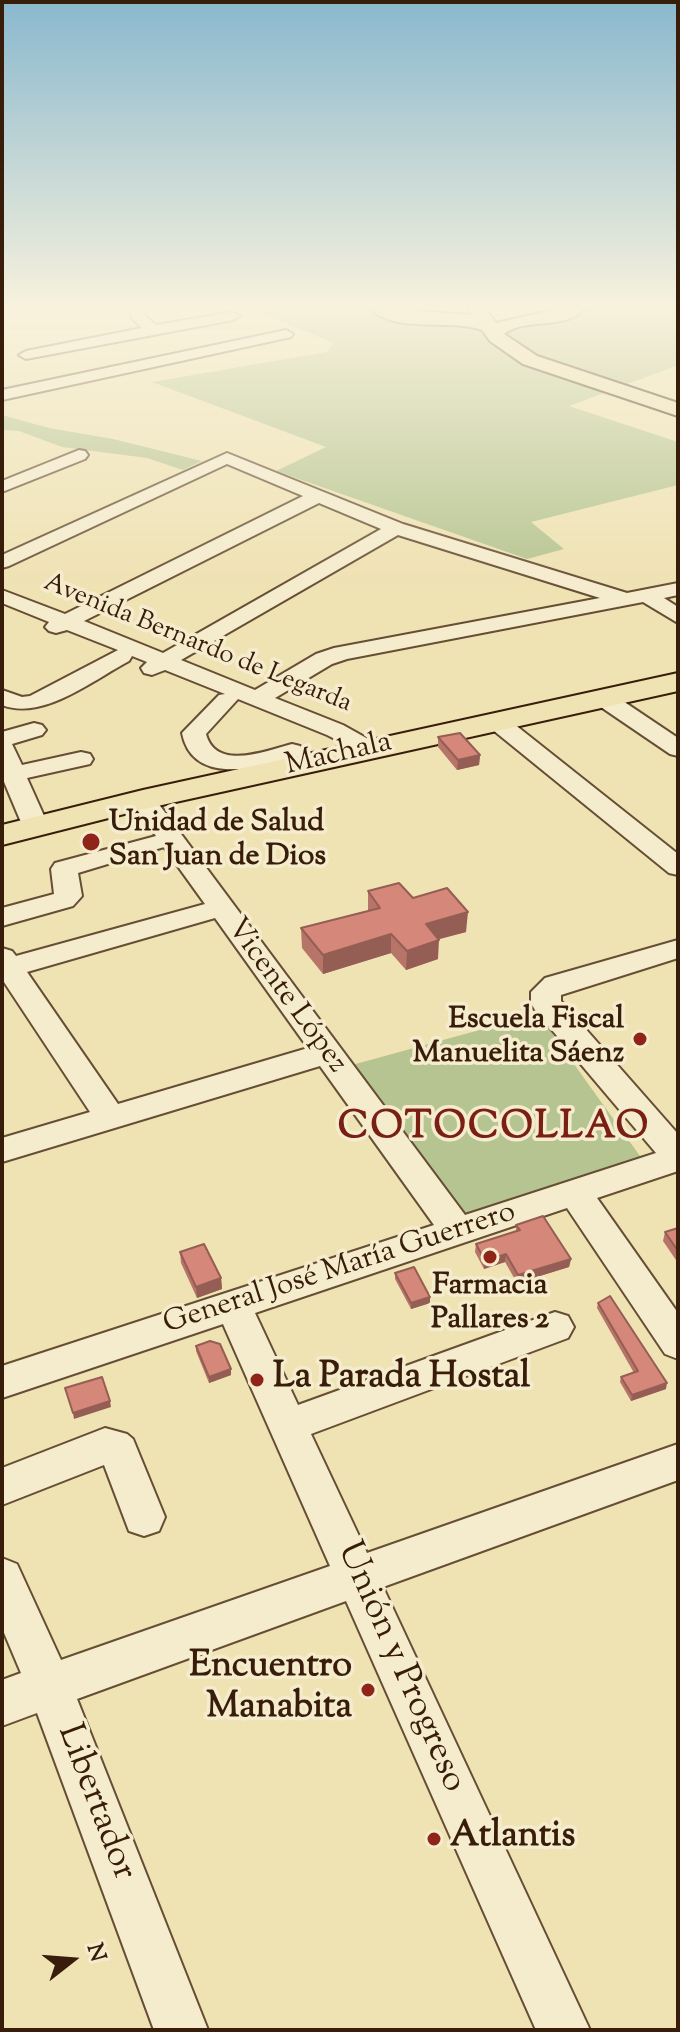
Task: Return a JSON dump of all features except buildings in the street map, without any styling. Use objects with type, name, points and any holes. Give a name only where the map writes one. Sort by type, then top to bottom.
[{"type":"main road","points":[[653,402],[678,410]]},
{"type":"main road","name":"Machala","points":[[2,835],[143,800],[678,682]]},
{"type":"street","points":[[2,487],[79,455]]},
{"type":"street","points":[[2,562],[227,458],[396,528],[623,598]]},
{"type":"street","points":[[61,625],[318,496]]},
{"type":"street","points":[[157,664],[396,528]]},
{"type":"street","points":[[256,699],[324,659],[342,653],[678,589]]},
{"type":"street","points":[[646,594],[678,617]]},
{"type":"street","name":"Avenida Bernardo de Legarda","points":[[2,596],[121,656],[157,664],[227,700],[356,752]]},
{"type":"street","name":"Avenida Bernardo de Legarda","points":[[2,606],[61,625],[335,730],[356,752]]},
{"type":"street","points":[[2,697],[20,704],[36,702],[121,656]]},
{"type":"street","points":[[603,698],[678,749]]},
{"type":"street","points":[[227,700],[194,733],[197,744],[209,755],[235,765],[292,751]]},
{"type":"street","points":[[496,721],[678,867]]},
{"type":"street","points":[[2,739],[34,730]]},
{"type":"street","points":[[2,747],[36,827]]},
{"type":"street","points":[[12,774],[81,759]]},
{"type":"street","name":"Vicente López","points":[[143,800],[458,1231]]},
{"type":"street","points":[[2,917],[63,900],[68,896],[64,869],[68,867],[154,843]]},
{"type":"street","points":[[111,1118],[4,964],[221,908]]},
{"type":"street","points":[[678,949],[555,985],[546,992],[546,1003],[678,1157]]},
{"type":"street","points":[[2,1150],[326,1053]]},
{"type":"street","name":"General José María Guerrero","points":[[2,1382],[678,1157]]},
{"type":"street","points":[[575,1192],[678,1343]]},
{"type":"street","name":"Unión y Progreso","points":[[233,1306],[563,2030]]},
{"type":"street","points":[[289,1425],[555,1327]]},
{"type":"street","points":[[2,1487],[105,1446],[113,1446],[119,1452],[144,1517]]},
{"type":"street","points":[[2,1703],[678,1462]]},
{"type":"street","name":"Libertador","points":[[2,1578],[49,1685],[181,2030]]},
{"type":"green space","points":[[205,402],[580,402],[569,406],[678,442],[678,485],[531,522],[564,549],[527,559],[276,471],[326,447]]},
{"type":"green space","points":[[2,415],[202,461],[183,470],[147,458],[62,447],[19,431],[2,430]]},
{"type":"green space","points":[[538,1014],[645,1163],[458,1216],[352,1065]]},
{"type":"place","name":"Unidad de Salud San Juan de Dios","points":[[91,842]]},
{"type":"place","name":"Escuela Fiscal Manuelita Sáenz","points":[[640,1039]]},
{"type":"place","name":"Farmacia Pallares 2","points":[[490,1257]]},
{"type":"place","name":"La Parada Hostal","points":[[257,1380]]},
{"type":"place","name":"Encuentro Manabita","points":[[368,1690]]},
{"type":"place","name":"Atlantis","points":[[434,1839]]},
{"type":"district","name":"COTOCOLLAO","points":[[494,1131]]}]
